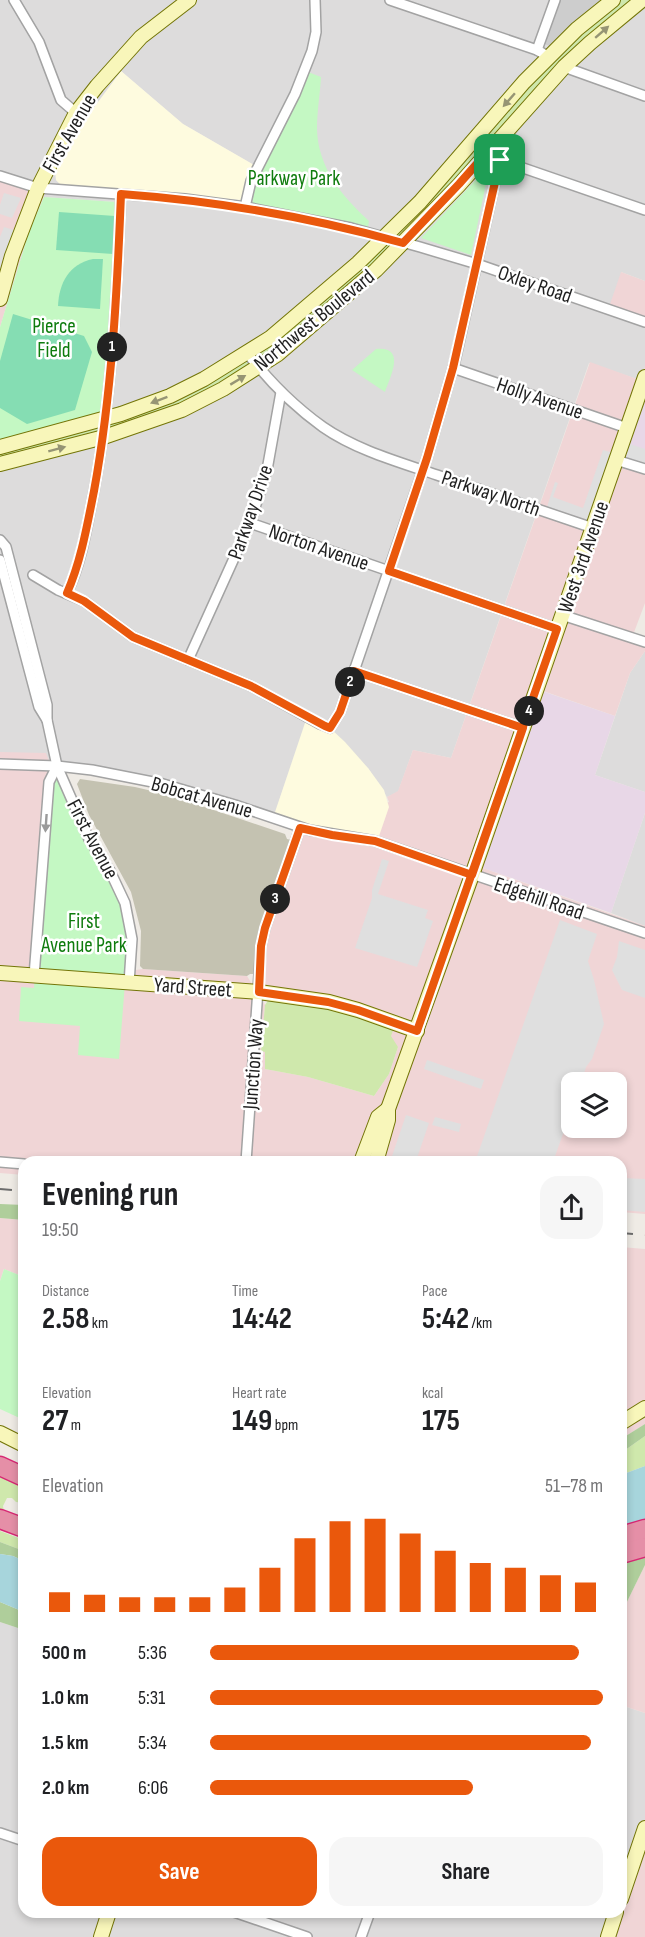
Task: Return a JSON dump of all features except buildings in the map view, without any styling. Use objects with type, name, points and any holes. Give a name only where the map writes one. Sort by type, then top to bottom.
[{"type":"highway","points":[[0,1466],[18,1474]]},
{"type":"highway","points":[[0,1519],[18,1526]]},
{"type":"highway","points":[[627,1534],[645,1529]]},
{"type":"highway","points":[[627,1552],[645,1547]]},
{"type":"main road","name":"First Avenue","points":[[0,299],[12,256],[38,188],[76,113],[141,37],[189,0]]},
{"type":"main road","name":"Northwest Boulevard","points":[[0,447],[121,414],[170,396],[248,354],[296,318],[384,238],[420,202],[524,82],[543,54],[613,0]]},
{"type":"main road","name":"Northwest Boulevard","points":[[0,464],[104,437],[182,410],[223,389],[278,354],[326,314],[403,243],[564,68],[590,42],[642,0]]},
{"type":"main road","name":"West 3rd Avenue","points":[[377,1156],[388,1120],[388,1109],[645,377]]},
{"type":"main road","name":"Yard Street","points":[[0,973],[259,992],[328,1002],[417,1031]]},
{"type":"main road","name":"West 3rd Avenue","points":[[364,1156],[378,1117],[388,1109]]},
{"type":"main road","points":[[627,1419],[645,1408]]},
{"type":"main road","points":[[0,1433],[18,1442]]},
{"type":"main road","points":[[627,1881],[645,1828]]},
{"type":"main road","points":[[101,1937],[107,1918]]},
{"type":"main road","points":[[608,1937],[614,1918]]},
{"type":"street","points":[[14,0],[39,42],[61,100],[76,113]]},
{"type":"street","points":[[245,207],[251,181],[294,94],[312,51],[316,32],[315,0]]},
{"type":"street","points":[[390,0],[543,54],[555,0]]},
{"type":"street","points":[[564,68],[645,96]]},
{"type":"street","points":[[33,574],[41,581],[84,601],[133,637],[251,686],[330,728],[340,712],[389,571],[423,470],[453,368],[500,160],[497,141]]},
{"type":"street","points":[[500,160],[645,210]]},
{"type":"street","name":"Oxley Road","points":[[0,176],[38,188],[186,199],[304,218],[477,264],[645,322]]},
{"type":"street","points":[[67,593],[74,578],[83,542],[104,437],[117,304],[121,194]]},
{"type":"street","name":"Parkway North","points":[[248,354],[281,392],[324,428],[367,450],[593,528]]},
{"type":"street","name":"Holly Avenue","points":[[453,368],[627,428]]},
{"type":"street","name":"Parkway Drive","points":[[188,660],[250,523],[267,471],[281,392]]},
{"type":"street","points":[[616,460],[645,470]]},
{"type":"street","name":"Norton Avenue","points":[[250,523],[557,629]]},
{"type":"street","name":"First Avenue","points":[[0,540],[6,547],[44,693],[57,766],[89,839],[110,871],[125,903],[132,939],[129,983]]},
{"type":"street","name":"First Avenue","points":[[0,560],[39,707],[47,720]]},
{"type":"street","points":[[562,615],[645,642]]},
{"type":"street","points":[[354,671],[523,728]]},
{"type":"street","name":"Bobcat Avenue","points":[[0,764],[92,770],[163,784],[235,805],[300,828],[375,841],[400,849]]},
{"type":"street","name":"First Avenue","points":[[34,976],[49,782],[57,766]]},
{"type":"street","name":"Junction Way","points":[[246,1156],[261,946],[265,928],[300,828]]},
{"type":"street","name":"Edgehill Road","points":[[400,849],[645,933]]},
{"type":"street","points":[[0,1162],[18,1164]]},
{"type":"street","points":[[0,1833],[18,1837]]},
{"type":"street","points":[[252,1918],[307,1937]]},
{"type":"street","points":[[362,1937],[368,1918]]},
{"type":"shaded area","points":[[0,0],[560,0],[545,43],[645,0],[645,281],[621,272],[645,326],[645,367],[640,380],[589,363],[451,758],[413,750],[398,792],[387,797],[368,768],[273,818],[124,776],[0,764],[0,440],[116,202],[44,197],[27,186],[0,177]],"holes":[[[121,71],[183,124],[254,165],[242,200],[61,185],[56,180]]]},
{"type":"shaded area","points":[[560,0],[605,0],[552,47],[545,44]]},
{"type":"shaded area","points":[[121,71],[183,124],[254,165],[242,200],[61,185],[56,180],[55,172],[75,133]]},
{"type":"shaded area","points":[[0,177],[27,186],[44,197],[29,232],[0,327]]},
{"type":"shaded area","points":[[4,193],[21,198],[12,218],[0,214]]},
{"type":"shaded area","points":[[4,227],[14,230],[0,274],[0,237]]},
{"type":"shaded area","points":[[621,272],[645,281],[645,326],[607,313]]},
{"type":"shaded area","points":[[590,362],[640,380],[645,367],[645,603],[633,635],[645,639],[645,651],[630,673],[615,716],[543,691],[483,868],[645,926],[645,1214],[627,1212],[627,1156],[18,1156],[18,1174],[0,1173],[0,752],[46,753],[129,971],[143,969],[247,976],[265,1005],[261,1050],[265,1052],[265,1069],[308,1077],[374,1096],[389,1074],[398,1047],[269,999],[255,974],[257,947],[262,922],[291,840],[299,828],[389,802],[387,797],[398,791],[413,750],[451,758]]},
{"type":"shaded area","points":[[645,388],[645,466],[621,457]]},
{"type":"shaded area","points":[[630,444],[645,449],[645,464],[626,457]]},
{"type":"shaded area","points":[[603,450],[614,453],[591,518],[588,520],[547,507],[555,482],[558,483],[553,497],[583,508]]},
{"type":"shaded area","points":[[645,651],[645,792],[595,775],[630,673]]},
{"type":"shaded area","points":[[542,691],[615,716],[595,775],[645,792],[645,813],[611,913],[483,868]]},
{"type":"shaded area","points":[[307,717],[330,728],[345,742],[384,790],[389,807],[377,842],[273,818]]},
{"type":"shaded area","points":[[80,779],[135,787],[169,795],[285,834],[287,839],[291,840],[259,934],[255,974],[247,976],[143,969],[140,966],[141,931],[131,892],[89,815],[77,784]]},
{"type":"shaded area","points":[[645,813],[645,926],[611,913]]},
{"type":"shaded area","points":[[382,859],[389,861],[378,894],[428,910],[425,918],[433,921],[417,967],[355,948]]},
{"type":"shaded area","points":[[560,920],[597,934],[588,961],[604,1024],[592,1059],[584,1072],[561,1072],[561,1138],[555,1156],[477,1156]]},
{"type":"shaded area","points":[[619,941],[645,950],[645,998],[622,990],[612,970],[617,957]]},
{"type":"shaded area","points":[[427,1060],[484,1080],[481,1089],[424,1069]]},
{"type":"shaded area","points":[[406,1115],[429,1123],[418,1156],[392,1156]]},
{"type":"shaded area","points":[[435,1117],[461,1124],[459,1132],[432,1125]]},
{"type":"shaded area","points":[[627,1178],[645,1179],[645,1212],[627,1210]]},
{"type":"shaded area","points":[[0,1218],[18,1220],[18,1275],[4,1269],[0,1281]]},
{"type":"shaded area","points":[[627,1248],[645,1249],[645,1424],[627,1435]]},
{"type":"shaded area","points":[[645,1565],[645,1713],[627,1707],[627,1602]]},
{"type":"shaded area","points":[[0,1622],[18,1628],[18,1918],[614,1918],[608,1937],[0,1937]]},
{"type":"shaded area","points":[[627,1707],[645,1713],[645,1828],[627,1881]]},
{"type":"shaded area","points":[[645,1828],[645,1937],[608,1937],[618,1918],[627,1918],[627,1881]]},
{"type":"green space","points":[[613,0],[642,0],[612,23],[326,314],[182,410],[0,464],[0,447],[121,414],[270,338],[455,162]]},
{"type":"green space","name":"Parkway Park","points":[[308,72],[321,77],[317,129],[318,143],[327,169],[341,191],[369,221],[368,227],[252,204],[257,176]]},
{"type":"green space","points":[[490,165],[471,255],[421,238]]},
{"type":"green space","name":"Pierce Field","points":[[44,197],[116,202],[112,304],[100,413],[0,440],[0,327],[29,232]]},
{"type":"green space","points":[[59,212],[115,216],[113,254],[56,250]]},
{"type":"green space","points":[[93,259],[103,259],[100,309],[58,306],[63,282],[67,276],[78,265]]},
{"type":"green space","points":[[13,314],[84,336],[92,352],[75,410],[27,424],[0,408],[0,361]]},
{"type":"green space","points":[[376,349],[385,349],[394,357],[393,371],[385,392],[352,370]]},
{"type":"green space","name":"First Avenue Park","points":[[57,766],[110,871],[130,920],[119,1059],[78,1055],[80,1026],[19,1021],[21,987],[34,988],[49,782]]},
{"type":"green space","points":[[269,999],[334,1009],[394,1028],[391,1036],[398,1047],[389,1074],[374,1096],[308,1077],[265,1069],[265,1052],[261,1051],[265,1005]]},
{"type":"green space","points":[[0,1204],[18,1205],[18,1220],[0,1218]]},
{"type":"green space","points":[[4,1269],[18,1275],[18,1417],[0,1409],[0,1281]]},
{"type":"green space","points":[[645,1424],[645,1436],[627,1449],[627,1435]]},
{"type":"green space","points":[[645,1436],[645,1466],[627,1473],[627,1449]]},
{"type":"green space","points":[[0,1474],[18,1482],[18,1502],[12,1498],[7,1498],[3,1506],[4,1511],[0,1509]]},
{"type":"green space","points":[[0,1531],[18,1538],[18,1549],[0,1542]]},
{"type":"green space","points":[[0,1542],[18,1549],[18,1558],[0,1554]]},
{"type":"green space","points":[[645,1556],[645,1565],[627,1602],[627,1561]]},
{"type":"green space","points":[[0,1602],[18,1610],[18,1628],[0,1622]]},
{"type":"water","points":[[645,1466],[645,1528],[627,1544],[627,1473]]},
{"type":"water","points":[[0,1554],[18,1558],[18,1610],[0,1602]]},
{"type":"railway","points":[[0,1189],[18,1190]]},
{"type":"railway","points":[[627,1234],[645,1235]]},
{"type":"route","points":[[500,160],[453,368],[427,458],[389,571],[557,629],[472,875],[417,1031],[328,1002],[259,992],[261,946],[265,928],[300,828],[375,841],[472,875],[523,728],[354,671],[340,712],[330,728],[251,686],[133,637],[84,601],[67,593],[79,561],[104,437],[117,304],[121,194],[186,199],[245,207],[351,228],[403,243],[497,141],[500,160]]}]
